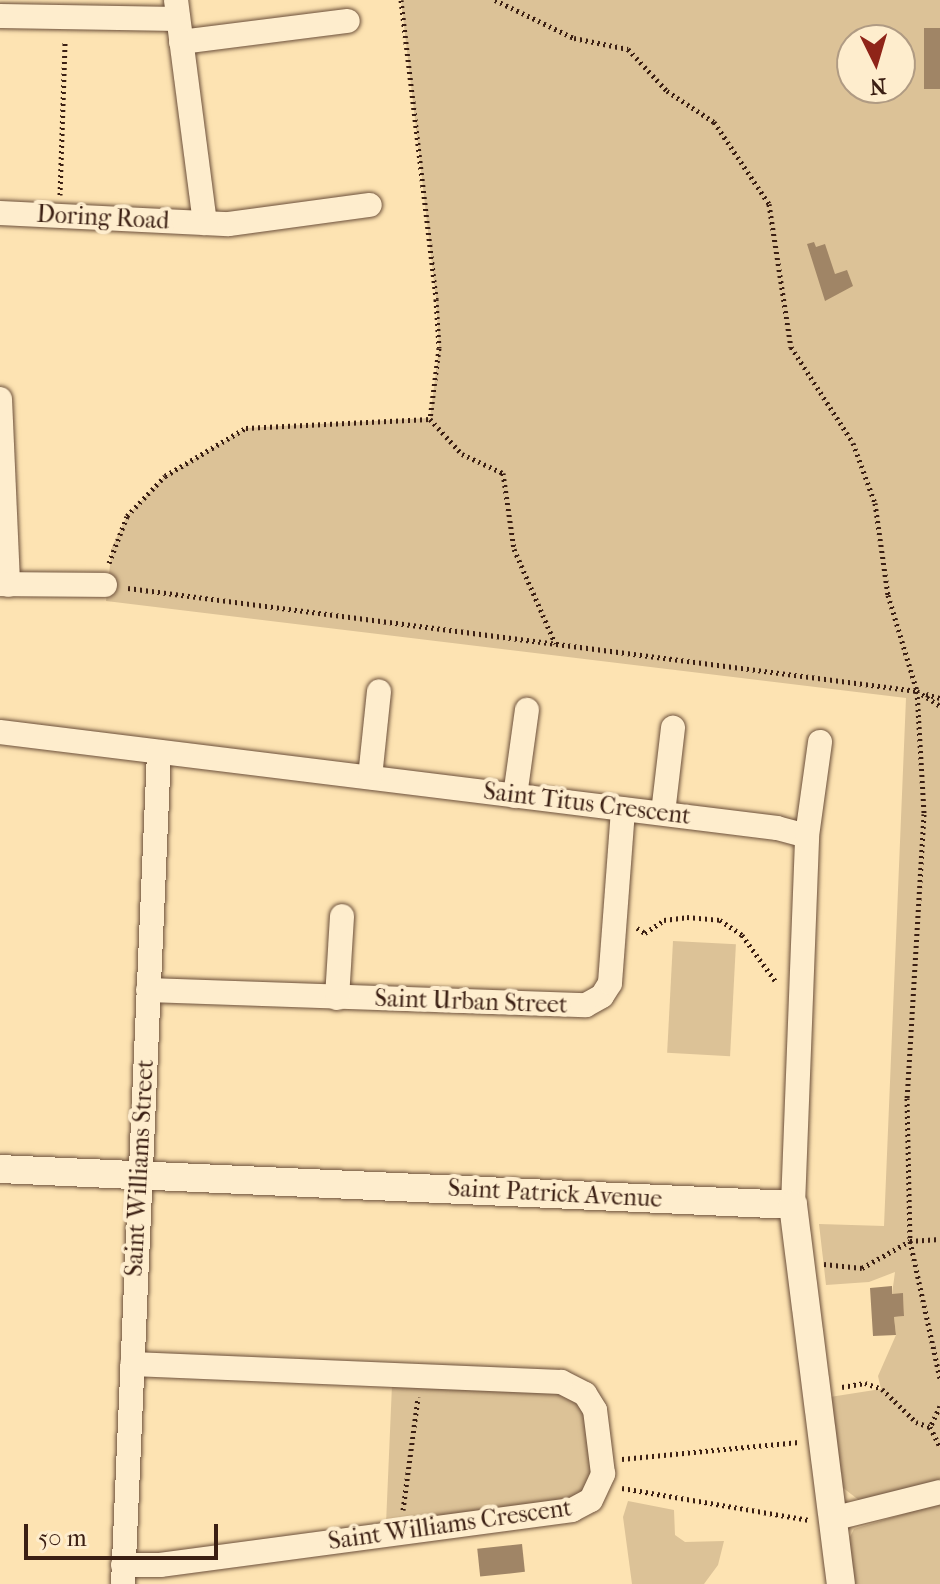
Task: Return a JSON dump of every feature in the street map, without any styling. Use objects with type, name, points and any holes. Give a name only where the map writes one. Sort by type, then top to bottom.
[{"type":"street","points":[[0,16],[66,20],[348,21]]},
{"type":"street","name":"Doring Road","points":[[178,21],[205,223]]},
{"type":"street","name":"Doring Road","points":[[0,213],[205,223],[370,205]]},
{"type":"street","points":[[0,399],[4,585],[105,585]]},
{"type":"street","points":[[370,777],[379,691]]},
{"type":"street","points":[[515,796],[527,710]]},
{"type":"street","points":[[663,813],[673,728]]},
{"type":"street","name":"Saint Titus Crescent","points":[[0,732],[663,813],[807,836]]},
{"type":"street","points":[[820,742],[807,836],[793,1205],[841,1584]]},
{"type":"street","name":"Saint Williams Street","points":[[123,1574],[159,752]]},
{"type":"street","name":"Saint Urban Street","points":[[148,990],[586,1005],[602,996],[610,983],[623,809]]},
{"type":"street","points":[[337,998],[342,916]]},
{"type":"street","name":"Saint Patrick Avenue","points":[[0,1169],[793,1205]]},
{"type":"street","name":"Saint Williams Crescent","points":[[123,1574],[572,1510],[591,1500],[601,1484],[595,1410],[576,1387],[132,1364]]},
{"type":"street","points":[[832,1519],[940,1492]]},
{"type":"path","points":[[401,0],[436,299],[439,348],[430,419],[462,454],[503,473],[514,549],[555,643]]},
{"type":"path","points":[[495,0],[574,38],[628,49],[667,91],[714,122],[769,204],[791,347],[853,443],[875,503],[888,595],[917,691],[924,814],[907,1098],[910,1241],[940,1379]]},
{"type":"path","points":[[59,216],[66,20]]},
{"type":"path","points":[[430,419],[246,428],[165,476],[141,500],[118,533],[105,585],[917,691],[940,698]]},
{"type":"path","points":[[917,691],[940,706]]},
{"type":"path","points":[[615,916],[645,933],[664,920],[720,920],[742,935],[774,975],[784,1004],[800,1006]]},
{"type":"path","points":[[818,1264],[862,1268],[910,1241],[940,1239]]},
{"type":"path","points":[[398,1533],[421,1377]]},
{"type":"path","points":[[816,1392],[865,1383],[882,1389],[916,1422],[930,1427],[940,1447]]},
{"type":"path","points":[[930,1427],[940,1406]]},
{"type":"path","points":[[601,1459],[822,1440]]},
{"type":"path","points":[[601,1484],[806,1520],[832,1519]]},
{"type":"shaded area","points":[[401,0],[940,0],[940,1481],[860,1501],[842,1487],[830,1397],[881,1389],[878,1376],[896,1335],[894,1317],[904,1316],[903,1294],[892,1294],[895,1272],[869,1282],[826,1285],[819,1224],[884,1226],[906,698],[106,601],[112,547],[127,516],[165,476],[246,428],[430,418],[439,348]]},
{"type":"shaded area","points":[[673,941],[736,944],[730,1056],[667,1053]]},
{"type":"shaded area","points":[[392,1385],[561,1392],[583,1408],[593,1473],[586,1490],[571,1499],[386,1524]]},
{"type":"shaded area","points":[[628,1501],[674,1510],[675,1535],[685,1542],[724,1541],[718,1565],[704,1584],[632,1584],[623,1517]]},
{"type":"shaded area","points":[[940,1503],[940,1584],[854,1584],[849,1539],[854,1529]]},
{"type":"building","points":[[924,28],[940,28],[940,89],[924,89]]},
{"type":"building","points":[[814,242],[816,247],[825,244],[835,274],[847,270],[853,286],[825,301],[807,244]]},
{"type":"building","points":[[892,1286],[892,1294],[903,1293],[904,1316],[894,1317],[896,1335],[873,1336],[870,1288]]},
{"type":"building","points":[[522,1544],[525,1572],[480,1577],[477,1549]]}]
